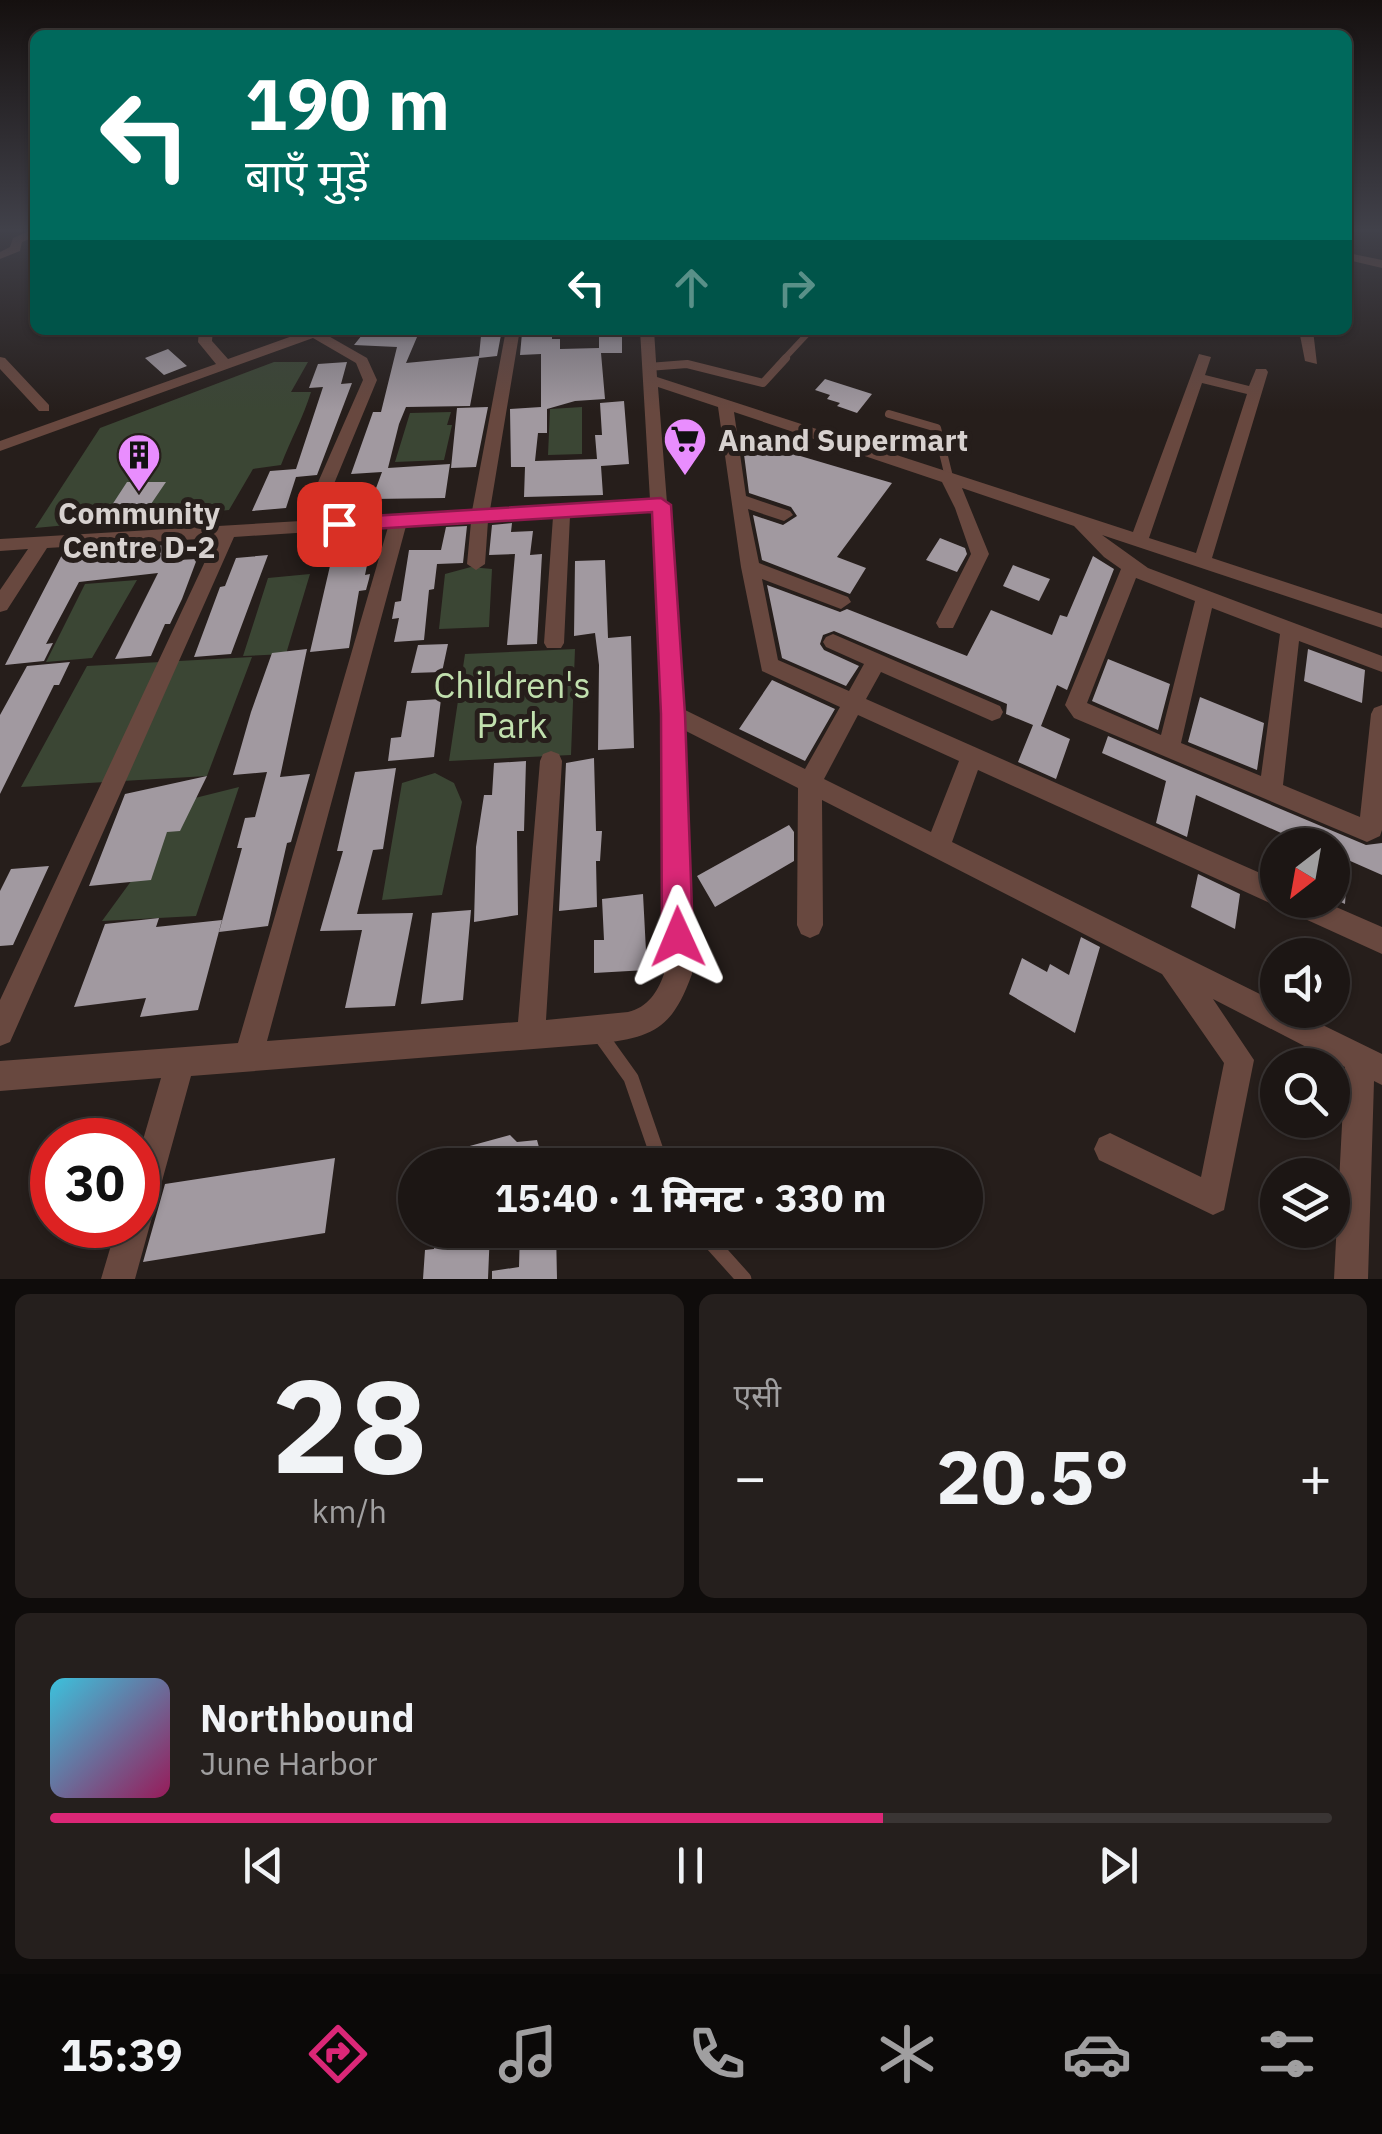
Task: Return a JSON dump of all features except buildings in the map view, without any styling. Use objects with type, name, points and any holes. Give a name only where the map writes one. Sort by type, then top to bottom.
[{"type":"street","points":[[206,335],[205,342],[225,365]]},
{"type":"street","points":[[0,446],[310,335]]},
{"type":"street","points":[[308,526],[370,380],[362,362],[322,335]]},
{"type":"street","points":[[476,564],[480,516],[512,335]]},
{"type":"street","points":[[0,1076],[597,1030],[638,1025],[664,1010],[678,974],[673,714],[647,335]]},
{"type":"street","points":[[1307,335],[1312,361]]},
{"type":"street","points":[[1140,540],[1204,358]]},
{"type":"street","points":[[0,361],[44,408]]},
{"type":"street","points":[[1204,560],[1262,372]]},
{"type":"street","points":[[649,373],[725,404],[1382,621]]},
{"type":"street","points":[[1197,377],[1255,392]]},
{"type":"street","points":[[725,404],[738,499],[769,664],[1260,886]]},
{"type":"street","points":[[946,623],[980,554],[950,480]]},
{"type":"street","points":[[738,499],[784,515]]},
{"type":"street","points":[[0,545],[661,505]]},
{"type":"street","points":[[554,643],[562,511]]},
{"type":"street","points":[[248,1057],[400,520]]},
{"type":"street","points":[[1078,522],[1131,568],[1382,664]]},
{"type":"street","points":[[0,1032],[228,531]]},
{"type":"street","points":[[0,605],[42,542]]},
{"type":"street","points":[[750,567],[841,602]]},
{"type":"street","points":[[1131,568],[1076,706],[1369,831],[1382,714]]},
{"type":"street","points":[[1168,748],[1204,598]]},
{"type":"street","points":[[1271,791],[1291,628]]},
{"type":"street","points":[[833,642],[992,712]]},
{"type":"street","points":[[810,925],[810,783],[876,661]]},
{"type":"street","points":[[673,714],[1371,1064],[1352,1279]]},
{"type":"street","points":[[938,846],[972,757]]},
{"type":"street","points":[[531,1036],[551,761]]},
{"type":"street","points":[[1331,918],[1382,941]]},
{"type":"street","points":[[1110,1149],[1213,1199],[1239,1060],[1170,963]]},
{"type":"street","points":[[160,1132],[180,1062]]},
{"type":"street","points":[[118,1279],[127,1248]]},
{"type":"lane","points":[[649,373],[682,363],[763,383],[807,335]]},
{"type":"lane","points":[[890,414],[937,428],[950,480]]},
{"type":"lane","points":[[597,1030],[631,1078],[655,1148]]},
{"type":"lane","points":[[716,1248],[744,1279]]},
{"type":"green space","points":[[274,362],[308,362],[291,392],[311,392],[281,465],[253,469],[229,510],[35,528],[100,428]]},
{"type":"green space","points":[[582,407],[582,454],[548,455],[550,409]]},
{"type":"green space","points":[[451,412],[444,460],[395,462],[410,413]]},
{"type":"green space","points":[[471,567],[492,569],[489,627],[439,629],[445,574]]},
{"type":"green space","points":[[310,574],[286,654],[243,656],[268,578]]},
{"type":"green space","points":[[137,580],[92,658],[46,662],[85,584]]},
{"type":"green space","name":"Children's Park","points":[[575,649],[571,755],[449,761],[465,654]]},
{"type":"green space","points":[[252,657],[207,776],[21,787],[87,666]]},
{"type":"green space","points":[[435,773],[454,783],[462,802],[442,895],[382,900],[402,783]]},
{"type":"green space","points":[[239,787],[196,916],[102,921],[191,799]]},
{"type":"place","name":"Anand Supermart","points":[[685,477]]},
{"type":"place","name":"Community Centre D-2","points":[[139,493]]},
{"type":"route","points":[[339,524],[661,505],[673,714],[678,937]]}]
